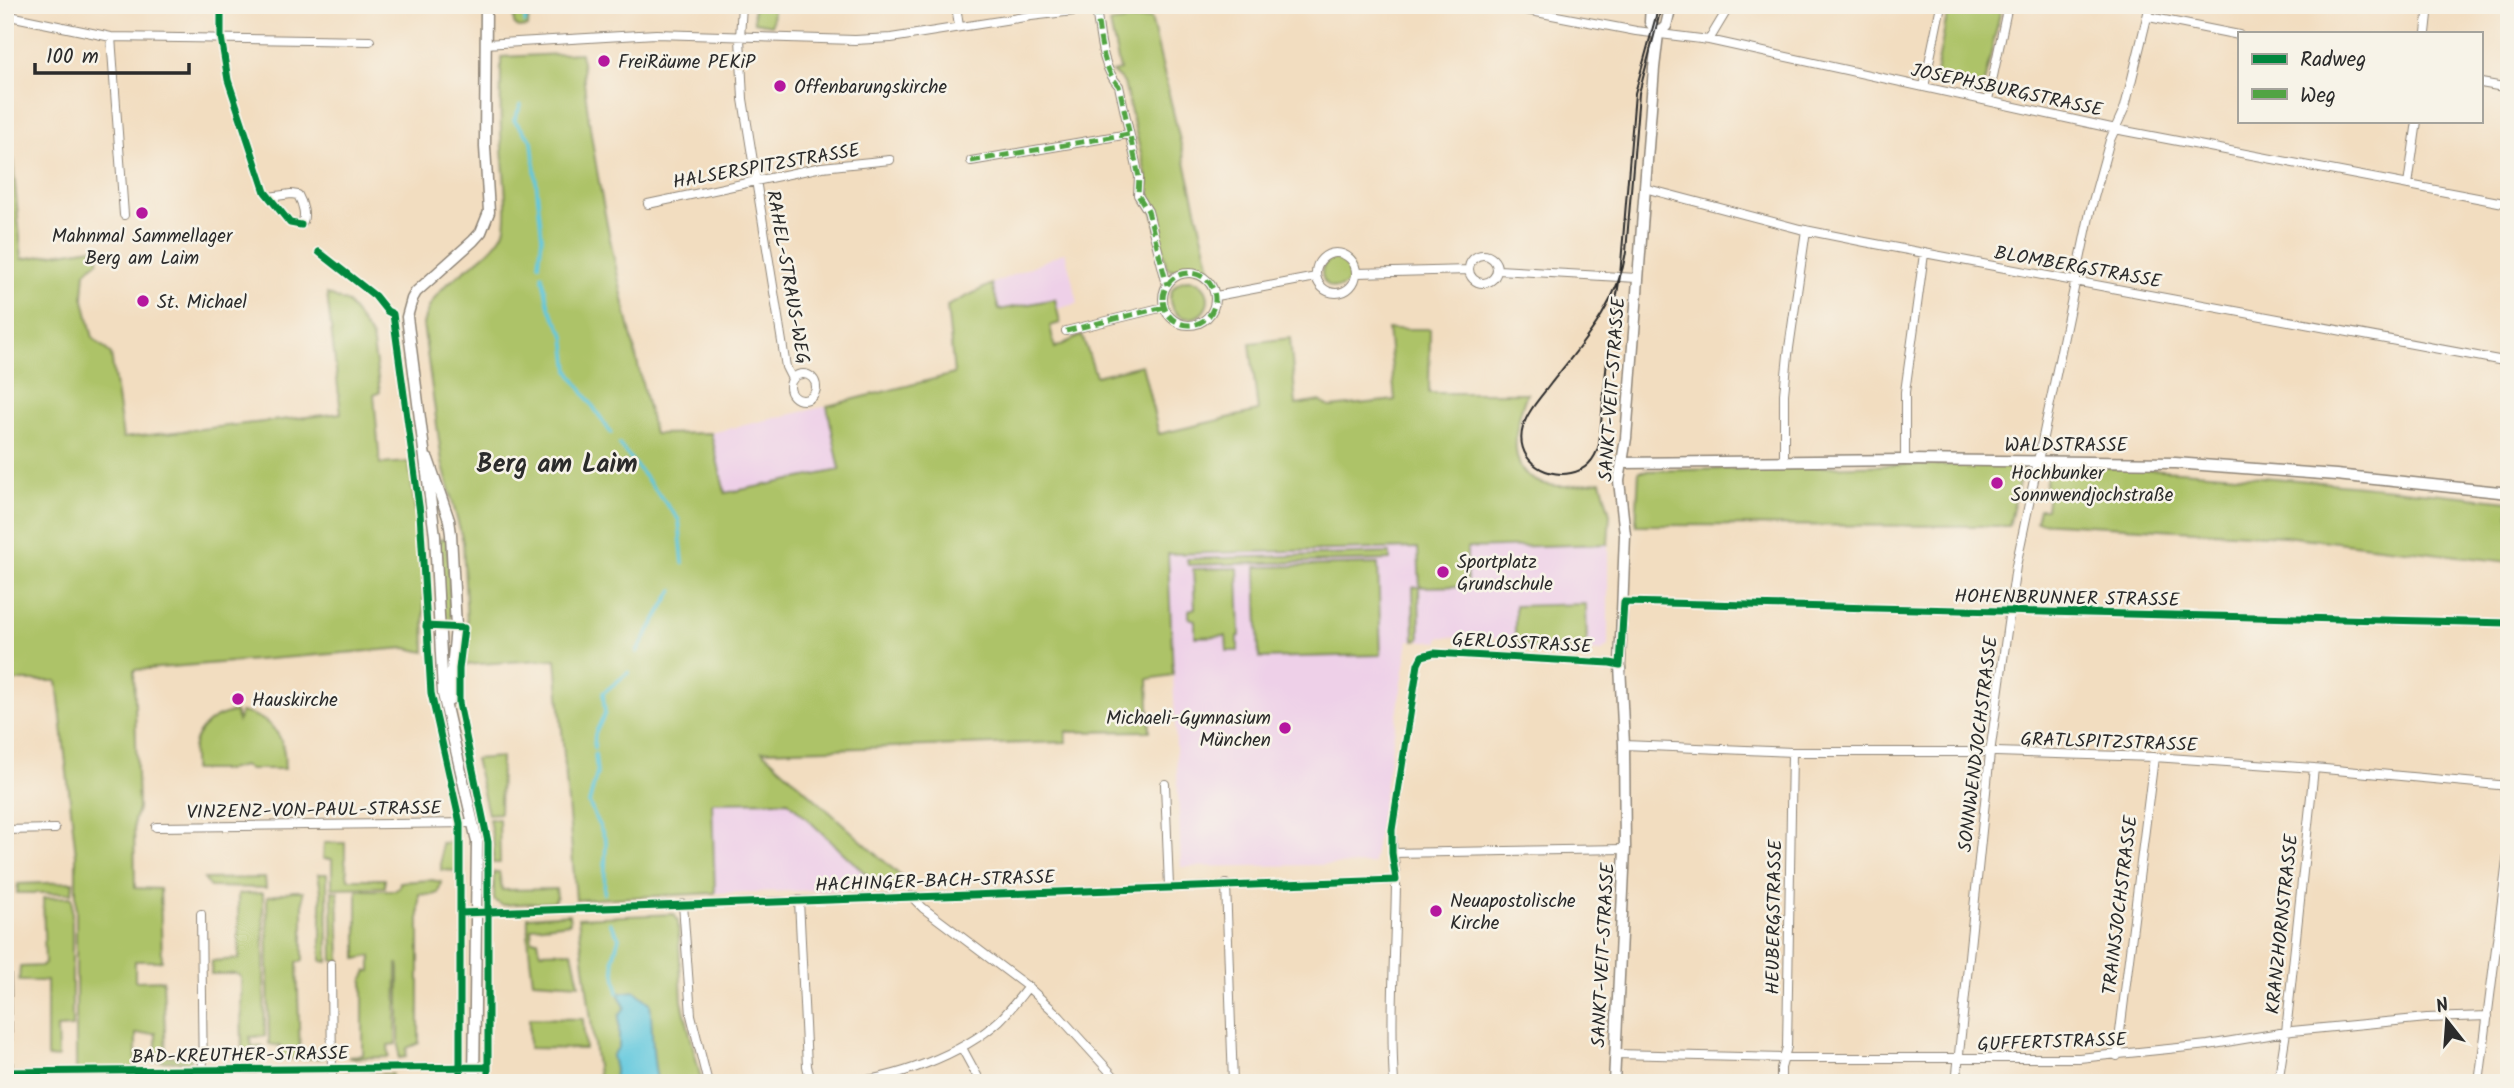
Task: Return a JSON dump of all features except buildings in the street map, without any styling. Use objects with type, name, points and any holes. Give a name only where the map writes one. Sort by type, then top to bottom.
[{"type":"street","points":[[221,5],[221,37],[228,80],[265,191],[269,197],[290,223],[302,225],[303,208],[298,195],[269,197]]},
{"type":"street","points":[[474,1083],[477,841],[443,694],[435,536],[407,317],[416,292],[473,241],[486,222],[489,212],[485,147],[486,5]]},
{"type":"street","name":"RAHEL-STRAUS-WEG","points":[[743,5],[740,38],[743,99],[786,367],[792,379]]},
{"type":"street","points":[[956,5],[958,27]]},
{"type":"street","points":[[485,44],[656,34],[855,40],[891,38],[1125,5]]},
{"type":"street","name":"JOSEPHSBURGSTRASSE","points":[[1499,5],[1535,8],[1658,34],[1709,40],[2116,129],[2509,204]]},
{"type":"street","name":"SANKT-VEIT-STRASSE","points":[[1614,1083],[1625,849],[1620,665],[1625,535],[1619,481],[1626,438],[1658,34],[1650,22],[1651,5]]},
{"type":"street","name":"SANKT-VEIT-STRASSE","points":[[1658,34],[1666,26],[1671,5]]},
{"type":"street","points":[[1709,40],[1730,5]]},
{"type":"street","points":[[1924,87],[1941,5]]},
{"type":"street","points":[[1988,100],[2008,5]]},
{"type":"street","name":"SONNWENDJOCHSTRASSE","points":[[1956,1083],[1990,753],[2016,566],[2090,212],[2110,140],[2125,107],[2150,5]]},
{"type":"street","points":[[2427,32],[2429,5]]},
{"type":"street","points":[[1096,8],[1107,66],[1111,77],[1119,86],[1139,177],[1138,195],[1148,211],[1167,285]]},
{"type":"street","points":[[5,15],[111,37],[370,41]]},
{"type":"street","points":[[2149,17],[2238,35]]},
{"type":"street","points":[[111,37],[124,215]]},
{"type":"street","points":[[2482,83],[2509,88]]},
{"type":"street","points":[[2408,185],[2417,122]]},
{"type":"street","points":[[971,161],[1129,134]]},
{"type":"street","name":"HALSERSPITZSTRASSE","points":[[649,204],[822,167],[890,160]]},
{"type":"street","name":"BLOMBERGSTRASSE","points":[[1644,188],[1807,230],[1924,254],[2509,362]]},
{"type":"street","points":[[1784,461],[1784,394],[1807,230]]},
{"type":"street","points":[[1334,252],[1347,255],[1355,266],[1356,273],[1352,285],[1341,293],[1322,288],[1316,277],[1317,264],[1327,254],[1334,252]]},
{"type":"street","points":[[1482,254],[1492,257],[1498,270],[1494,278],[1482,283],[1472,278],[1469,270],[1471,261],[1482,254]]},
{"type":"street","points":[[1905,460],[1905,392],[1924,254]]},
{"type":"street","points":[[1356,273],[1469,270]]},
{"type":"street","points":[[1498,270],[1637,278]]},
{"type":"street","points":[[1181,274],[1199,274],[1213,286],[1216,296],[1212,313],[1207,319],[1194,325],[1173,320],[1164,307],[1167,285],[1181,274]]},
{"type":"street","points":[[1216,296],[1316,277]]},
{"type":"street","points":[[1066,331],[1164,307]]},
{"type":"street","points":[[422,443],[449,520],[451,534],[456,626],[448,709]]},
{"type":"street","name":"WALDSTRASSE","points":[[1622,463],[1905,460],[2175,463],[2245,467],[2509,493]]},
{"type":"street","name":"HOHENBRUNNER STRASSE","points":[[1624,602],[2509,623]]},
{"type":"street","name":"GERLOSSTRASSE","points":[[1392,853],[1392,830],[1418,664],[1422,656],[1434,653],[1620,665]]},
{"type":"street","name":"GRATLSPITZSTRASSE","points":[[1624,745],[1792,752],[2154,757],[2509,786]]},
{"type":"street","name":"HEUBERGSTRASSE","points":[[1781,1083],[1787,1035],[1792,752]]},
{"type":"street","name":"TRAINSJOCHSTRASSE","points":[[2117,1056],[2154,757]]},
{"type":"street","name":"KRANZHORNSTRASSE","points":[[2278,1083],[2286,1032],[2314,768]]},
{"type":"street","points":[[1165,783],[1170,887]]},
{"type":"street","name":"VINZENZ-VON-PAUL-STRASSE","points":[[156,827],[473,823]]},
{"type":"street","points":[[5,830],[55,829]]},
{"type":"street","points":[[2479,1083],[2505,917],[2509,845]]},
{"type":"street","points":[[1394,1083],[1392,980],[1396,880],[1392,853],[1625,849]]},
{"type":"street","name":"HACHINGER-BACH-STRASSE","points":[[476,912],[1396,880]]},
{"type":"street","points":[[1226,884],[1233,1083]]},
{"type":"street","points":[[911,896],[1028,988],[1060,1017],[1119,1083]]},
{"type":"street","points":[[799,900],[807,1066],[814,1081]]},
{"type":"street","points":[[683,904],[691,1014],[708,1083]]},
{"type":"street","points":[[201,914],[203,1083]]},
{"type":"street","points":[[6,915],[9,1083]]},
{"type":"street","points":[[331,964],[332,1083]]},
{"type":"street","points":[[842,1083],[904,1071],[962,1048],[999,1021],[1028,988]]},
{"type":"street","name":"GUFFERTSTRASSE","points":[[1615,1054],[1958,1059],[2117,1056],[2286,1032],[2427,1018],[2488,1016]]},
{"type":"street","points":[[962,1048],[981,1083]]},
{"type":"street","name":"BAD-KREUTHER-STRASSE","points":[[7,1072],[474,1067]]},
{"type":"shaded area","points":[[1065,252],[1078,303],[1057,309],[1060,323],[1005,336],[992,284]]},
{"type":"shaded area","points":[[827,406],[840,470],[725,493],[711,433]]},
{"type":"shaded area","name":"Michaeli-Gymnasium München","points":[[1608,544],[1608,646],[1601,652],[1519,646],[1519,639],[1439,637],[1439,642],[1409,640],[1373,864],[1181,867],[1168,554]]},
{"type":"shaded area","points":[[788,801],[868,876],[869,889],[715,893],[711,802]]},
{"type":"green space","points":[[515,5],[529,5],[528,27],[518,28],[514,24]]},
{"type":"green space","points":[[753,5],[773,5],[772,25],[754,22]]},
{"type":"green space","points":[[1949,5],[2002,5],[1983,88],[1935,78]]},
{"type":"green space","points":[[1151,18],[1211,272],[1208,275],[1195,269],[1167,268],[1151,202],[1144,191],[1148,183],[1124,83],[1112,72],[1120,70],[1110,23]]},
{"type":"green space","points":[[581,53],[602,197],[654,434],[711,433],[725,493],[840,470],[827,406],[954,374],[947,306],[992,284],[999,310],[1055,299],[1060,323],[1050,326],[1055,348],[1082,335],[1096,376],[1142,365],[1159,434],[1258,411],[1250,343],[1290,338],[1296,405],[1320,401],[1330,407],[1395,400],[1388,329],[1430,329],[1429,393],[1527,393],[1516,438],[1520,465],[1540,483],[1564,486],[1601,481],[1610,514],[1608,544],[1467,548],[1467,586],[1420,587],[1418,548],[1168,554],[1173,675],[1148,679],[1150,731],[1066,732],[1066,742],[762,751],[914,888],[869,889],[868,876],[788,801],[712,802],[715,893],[576,900],[556,659],[464,665],[467,624],[463,542],[442,462],[423,324],[437,295],[494,246],[503,233],[506,200],[501,142],[501,57]]},
{"type":"green space","points":[[5,77],[22,259],[99,247],[98,261],[85,272],[83,296],[93,338],[111,354],[123,438],[341,413],[327,294],[348,303],[372,338],[380,392],[374,395],[380,464],[409,462],[423,567],[425,652],[406,648],[134,670],[138,809],[134,820],[135,888],[160,889],[162,961],[135,961],[135,981],[163,980],[166,1056],[191,1057],[190,1062],[156,1061],[156,1033],[136,1034],[136,1083],[76,1083],[76,855],[57,681],[5,681]]},
{"type":"green space","points":[[1337,258],[1348,262],[1352,273],[1348,284],[1337,288],[1326,284],[1322,273],[1326,262]]},
{"type":"green space","points":[[1189,280],[1203,285],[1208,299],[1203,313],[1189,318],[1175,313],[1170,299],[1175,285]]},
{"type":"green space","points":[[2023,465],[2009,526],[1636,525],[1639,471]]},
{"type":"green space","points":[[2049,465],[2222,474],[2509,501],[2509,562],[2284,536],[2036,522],[2039,509],[2046,509],[2048,493],[2044,492]]},
{"type":"green space","points":[[447,538],[451,625],[443,624],[438,540]]},
{"type":"green space","points":[[1390,553],[1390,560],[1188,565],[1187,559]]},
{"type":"green space","points":[[1378,564],[1381,655],[1259,658],[1256,567]]},
{"type":"green space","points":[[1238,568],[1240,636],[1238,651],[1227,651],[1226,636],[1195,637],[1195,620],[1189,618],[1189,610],[1195,608],[1193,569]]},
{"type":"green space","points":[[1413,587],[1419,587],[1420,639],[1414,640]]},
{"type":"green space","points":[[1586,604],[1587,650],[1519,646],[1519,639],[1515,639],[1515,606]]},
{"type":"green space","points":[[235,712],[238,721],[241,712],[264,720],[270,725],[280,737],[285,769],[250,769],[243,766],[228,770],[193,770],[193,748],[198,734],[214,719]]},
{"type":"green space","points":[[501,757],[500,813],[488,814],[475,759]]},
{"type":"green space","points":[[489,819],[499,819],[500,863],[493,863],[494,846]]},
{"type":"green space","points":[[458,842],[459,871],[441,870],[441,843]]},
{"type":"green space","points":[[324,843],[345,843],[348,879],[385,879],[385,887],[332,888],[332,859],[323,859]]},
{"type":"green space","points":[[494,872],[499,872],[502,890],[556,889],[557,897],[554,902],[502,905],[494,900]]},
{"type":"green space","points":[[318,874],[327,874],[328,962],[321,961],[321,891]]},
{"type":"green space","points":[[265,878],[266,888],[210,887],[204,879]]},
{"type":"green space","points":[[73,882],[72,893],[17,893],[18,884]]},
{"type":"green space","points":[[400,882],[441,882],[438,893],[419,894],[419,1043],[407,1048],[406,1057],[399,1058],[397,964],[396,1044],[388,1045],[389,1057],[349,1058],[363,1055],[363,979],[367,971],[371,971],[371,956],[357,959],[357,890],[395,890],[399,888]]},
{"type":"green space","points":[[303,891],[303,961],[297,962],[300,1055],[325,1056],[322,1058],[282,1059],[281,1046],[269,1044],[267,897]]},
{"type":"green space","points":[[332,891],[338,892],[340,962],[333,961]]},
{"type":"green space","points":[[263,893],[265,1036],[250,1037],[252,1046],[264,1047],[264,1054],[242,1056],[241,977],[237,974],[211,974],[212,961],[239,959],[238,894]]},
{"type":"green space","points":[[72,897],[72,1027],[57,1028],[58,1058],[47,1057],[47,981],[19,981],[20,967],[45,964],[43,898]]},
{"type":"green space","points":[[569,914],[570,923],[531,929],[532,940],[538,940],[540,952],[572,951],[579,984],[533,981],[528,917]]},
{"type":"green space","points":[[674,914],[678,921],[682,1001],[702,1083],[599,1083],[578,918]]},
{"type":"green space","points":[[529,1018],[583,1019],[585,1049],[529,1048]]},
{"type":"green space","points":[[345,1074],[392,1074],[390,1083],[361,1083],[360,1079],[340,1077]]},
{"type":"green space","points":[[215,1075],[258,1075],[257,1083],[216,1082]]},
{"type":"water","points":[[635,991],[650,1003],[658,1083],[614,1083],[612,1056],[619,1047],[619,1016],[625,1007],[618,993]]},
{"type":"waterway","points":[[525,23],[526,5]]},
{"type":"waterway","points":[[521,105],[514,120],[532,141],[542,238],[539,264]]},
{"type":"waterway","points":[[542,275],[549,307],[565,336],[569,371],[611,433]]},
{"type":"waterway","points":[[619,444],[679,520],[683,563]]},
{"type":"waterway","points":[[637,652],[673,590]]},
{"type":"waterway","points":[[594,748],[595,734],[605,713],[603,693],[629,672]]},
{"type":"waterway","points":[[595,754],[597,773],[589,803],[606,841],[604,894]]},
{"type":"waterway","points":[[610,923],[619,937],[613,959],[618,993]]},
{"type":"tram line","points":[[1659,5],[1635,93],[1620,276],[1608,349],[1599,445],[1585,467],[1571,473],[1550,473],[1533,464],[1527,456],[1521,438],[1523,427],[1534,405],[1607,307],[1615,290],[1622,271],[1626,252],[1639,93],[1662,5]]},
{"type":"marked path","points":[[1096,8],[1105,60],[1119,86],[1139,177],[1138,195],[1148,211],[1167,285]]},
{"type":"marked path","points":[[971,161],[1129,134]]},
{"type":"marked path","points":[[1189,273],[1208,280],[1215,299],[1208,318],[1189,325],[1170,318],[1163,299],[1170,280],[1189,273]]},
{"type":"marked path","points":[[1066,331],[1164,307]]},
{"type":"cycle path","points":[[221,5],[221,37],[228,80],[265,192],[290,223],[301,225]]},
{"type":"cycle path","points":[[319,252],[375,296],[387,311],[393,314],[420,513],[431,693],[460,823],[460,1083]]},
{"type":"cycle path","points":[[461,913],[1396,880],[1392,830],[1418,664],[1422,656],[1434,653],[1620,665],[1624,602],[2509,623]]},
{"type":"cycle path","points":[[426,626],[464,628],[459,669],[459,703],[488,842],[488,1083]]},
{"type":"cycle path","points":[[5,1072],[488,1067]]},
{"type":"place","name":"FreiRäume PEKiP","points":[[604,61]]},
{"type":"place","name":"Offenbarungskirche","points":[[780,86]]},
{"type":"place","name":"Mahnmal Sammellager Berg am Laim","points":[[142,213]]},
{"type":"place","name":"St. Michael","points":[[143,301]]},
{"type":"place","name":"Hochbunker Sonnwendjochstraße","points":[[1997,483]]},
{"type":"place","name":"Sportplatz Grundschule","points":[[1443,572]]},
{"type":"place","name":"Hauskirche","points":[[238,699]]},
{"type":"place","name":"Michaeli-Gymnasium München","points":[[1285,728]]},
{"type":"place","name":"Neuapostolische Kirche","points":[[1436,911]]},
{"type":"district","name":"Berg am Laim","points":[[557,463]]}]
